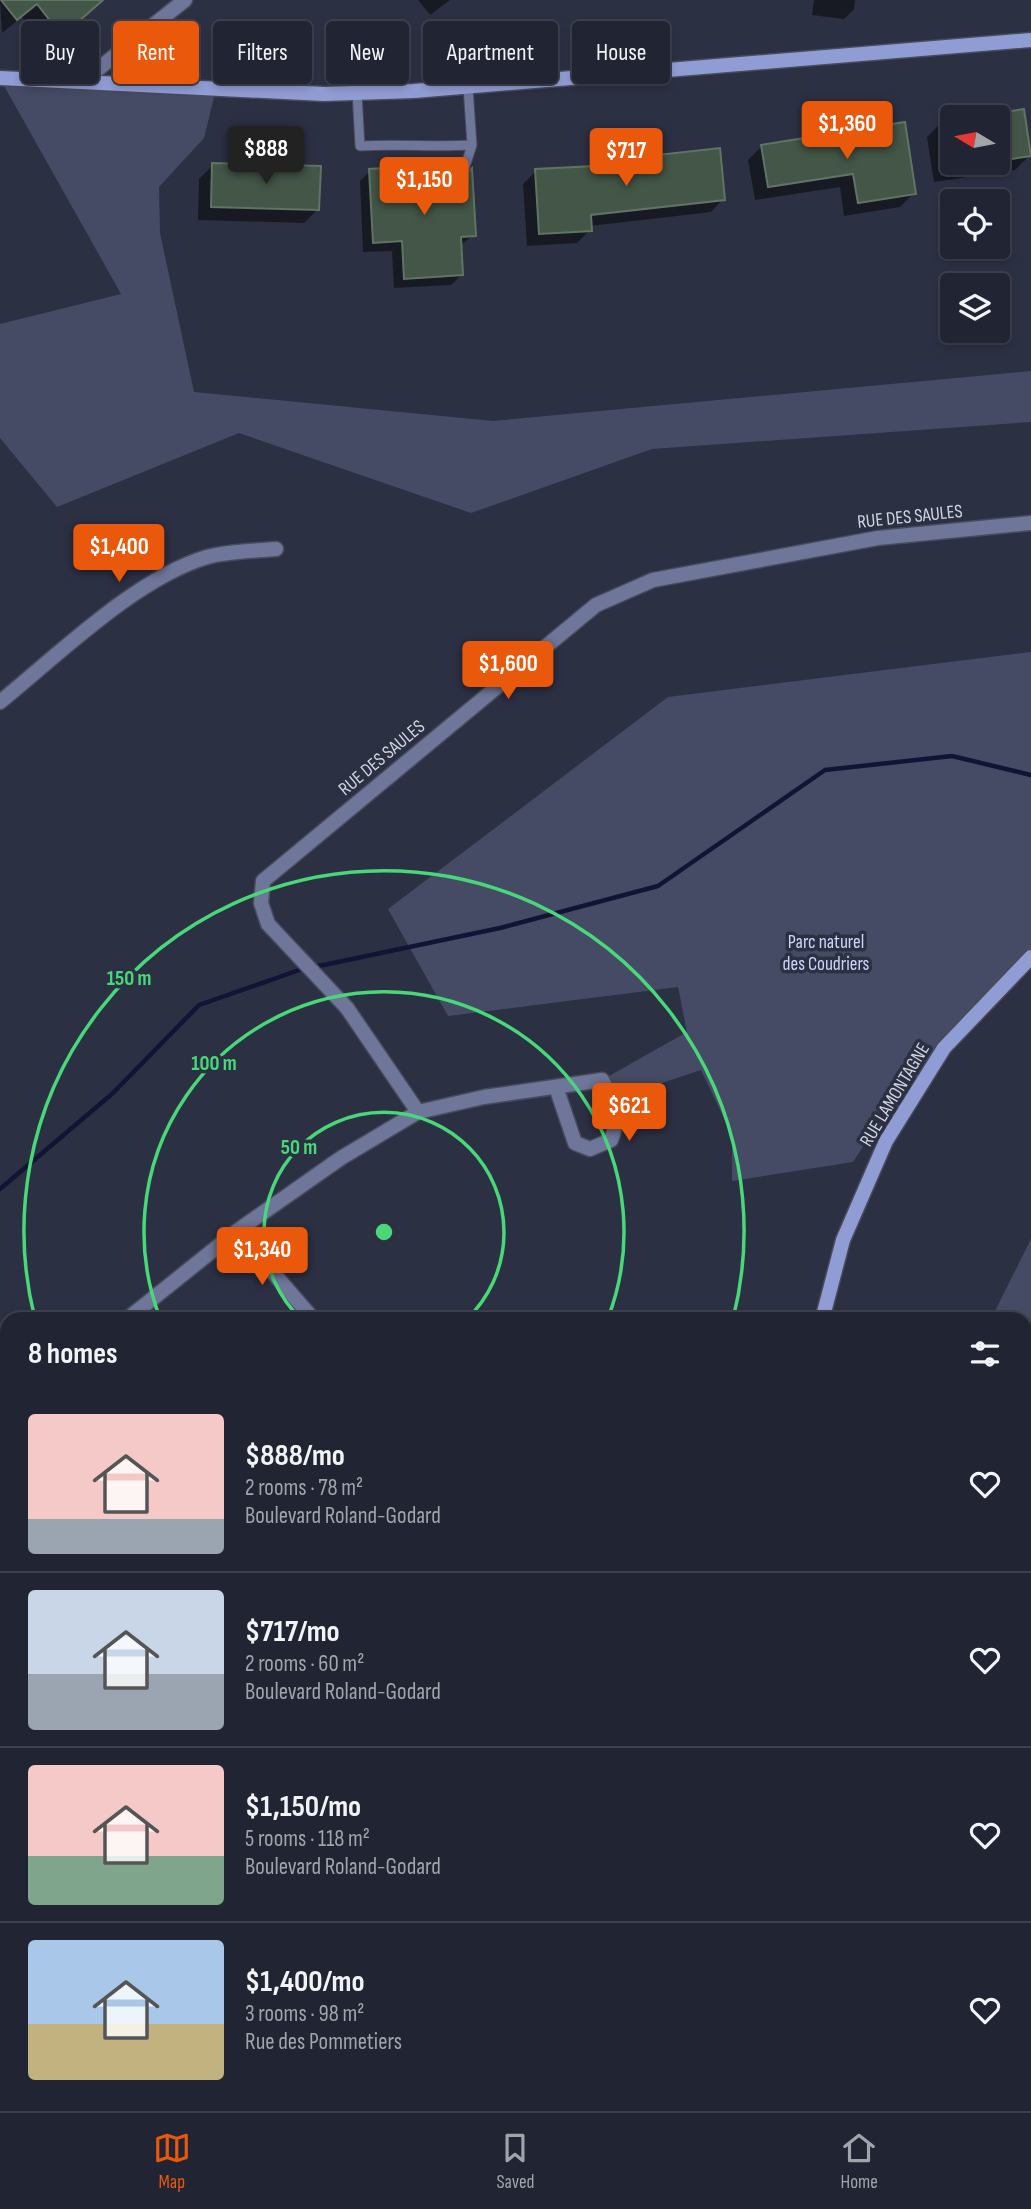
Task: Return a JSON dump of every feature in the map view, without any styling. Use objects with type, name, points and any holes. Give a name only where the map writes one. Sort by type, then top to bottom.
[{"type":"street","points":[[99,68],[185,0]]},
{"type":"street","points":[[99,82],[324,94],[357,93],[468,87],[1031,40]]},
{"type":"street","points":[[0,78],[21,79]]},
{"type":"street","name":"RUE DES SAULES","points":[[418,1112],[347,1009],[268,924],[261,903],[263,881],[596,605],[653,580],[851,543],[1031,523]]},
{"type":"street","points":[[0,702],[128,600],[169,572],[208,557],[276,549]]},
{"type":"street","name":"RUE LAMONTAGNE","points":[[824,1312],[843,1240],[886,1141],[944,1048],[1031,957]]},
{"type":"street","points":[[136,1312],[237,1231],[341,1158],[418,1112],[484,1097],[602,1080],[613,1099],[619,1120],[611,1140],[590,1149],[575,1143],[556,1087]]},
{"type":"street","points":[[237,1231],[307,1312]]},
{"type":"lane","points":[[465,167],[472,145],[468,87]]},
{"type":"lane","points":[[357,93],[360,146],[398,145],[413,148],[472,145]]},
{"type":"green space","points":[[3,84],[215,93],[204,138],[159,187],[160,233],[194,392],[493,421],[1031,371],[1031,422],[652,449],[471,513],[239,433],[57,507],[0,438],[0,324],[121,294]]},
{"type":"green space","name":"Parc naturel des Coudriers","points":[[1031,652],[1031,957],[944,1048],[886,1141],[870,1136],[853,1162],[732,1181],[732,1135],[701,1070],[613,1099],[602,1080],[687,1032],[678,987],[448,1016],[388,909],[668,697]]},
{"type":"green space","points":[[1031,1239],[1031,1312],[994,1312]]},
{"type":"building","points":[[1,0],[103,0],[79,21],[50,21],[37,4],[17,20]]},
{"type":"building","points":[[1024,109],[1031,156],[1010,159],[1010,111]]},
{"type":"building","points":[[905,122],[916,194],[858,203],[853,174],[768,187],[761,145]]},
{"type":"building","points":[[720,148],[725,200],[591,215],[592,231],[539,234],[535,169],[595,166],[595,162]]},
{"type":"building","points":[[212,163],[321,166],[319,210],[211,207]]},
{"type":"building","points":[[399,167],[399,171],[458,168],[466,174],[472,168],[476,236],[461,237],[463,275],[404,279],[402,241],[373,243],[369,169]]},
{"type":"waterway","points":[[314,967],[500,928],[658,886],[825,770],[952,756],[1031,775]]},
{"type":"waterway","points":[[0,1189],[113,1093],[199,1005],[305,968]]}]
